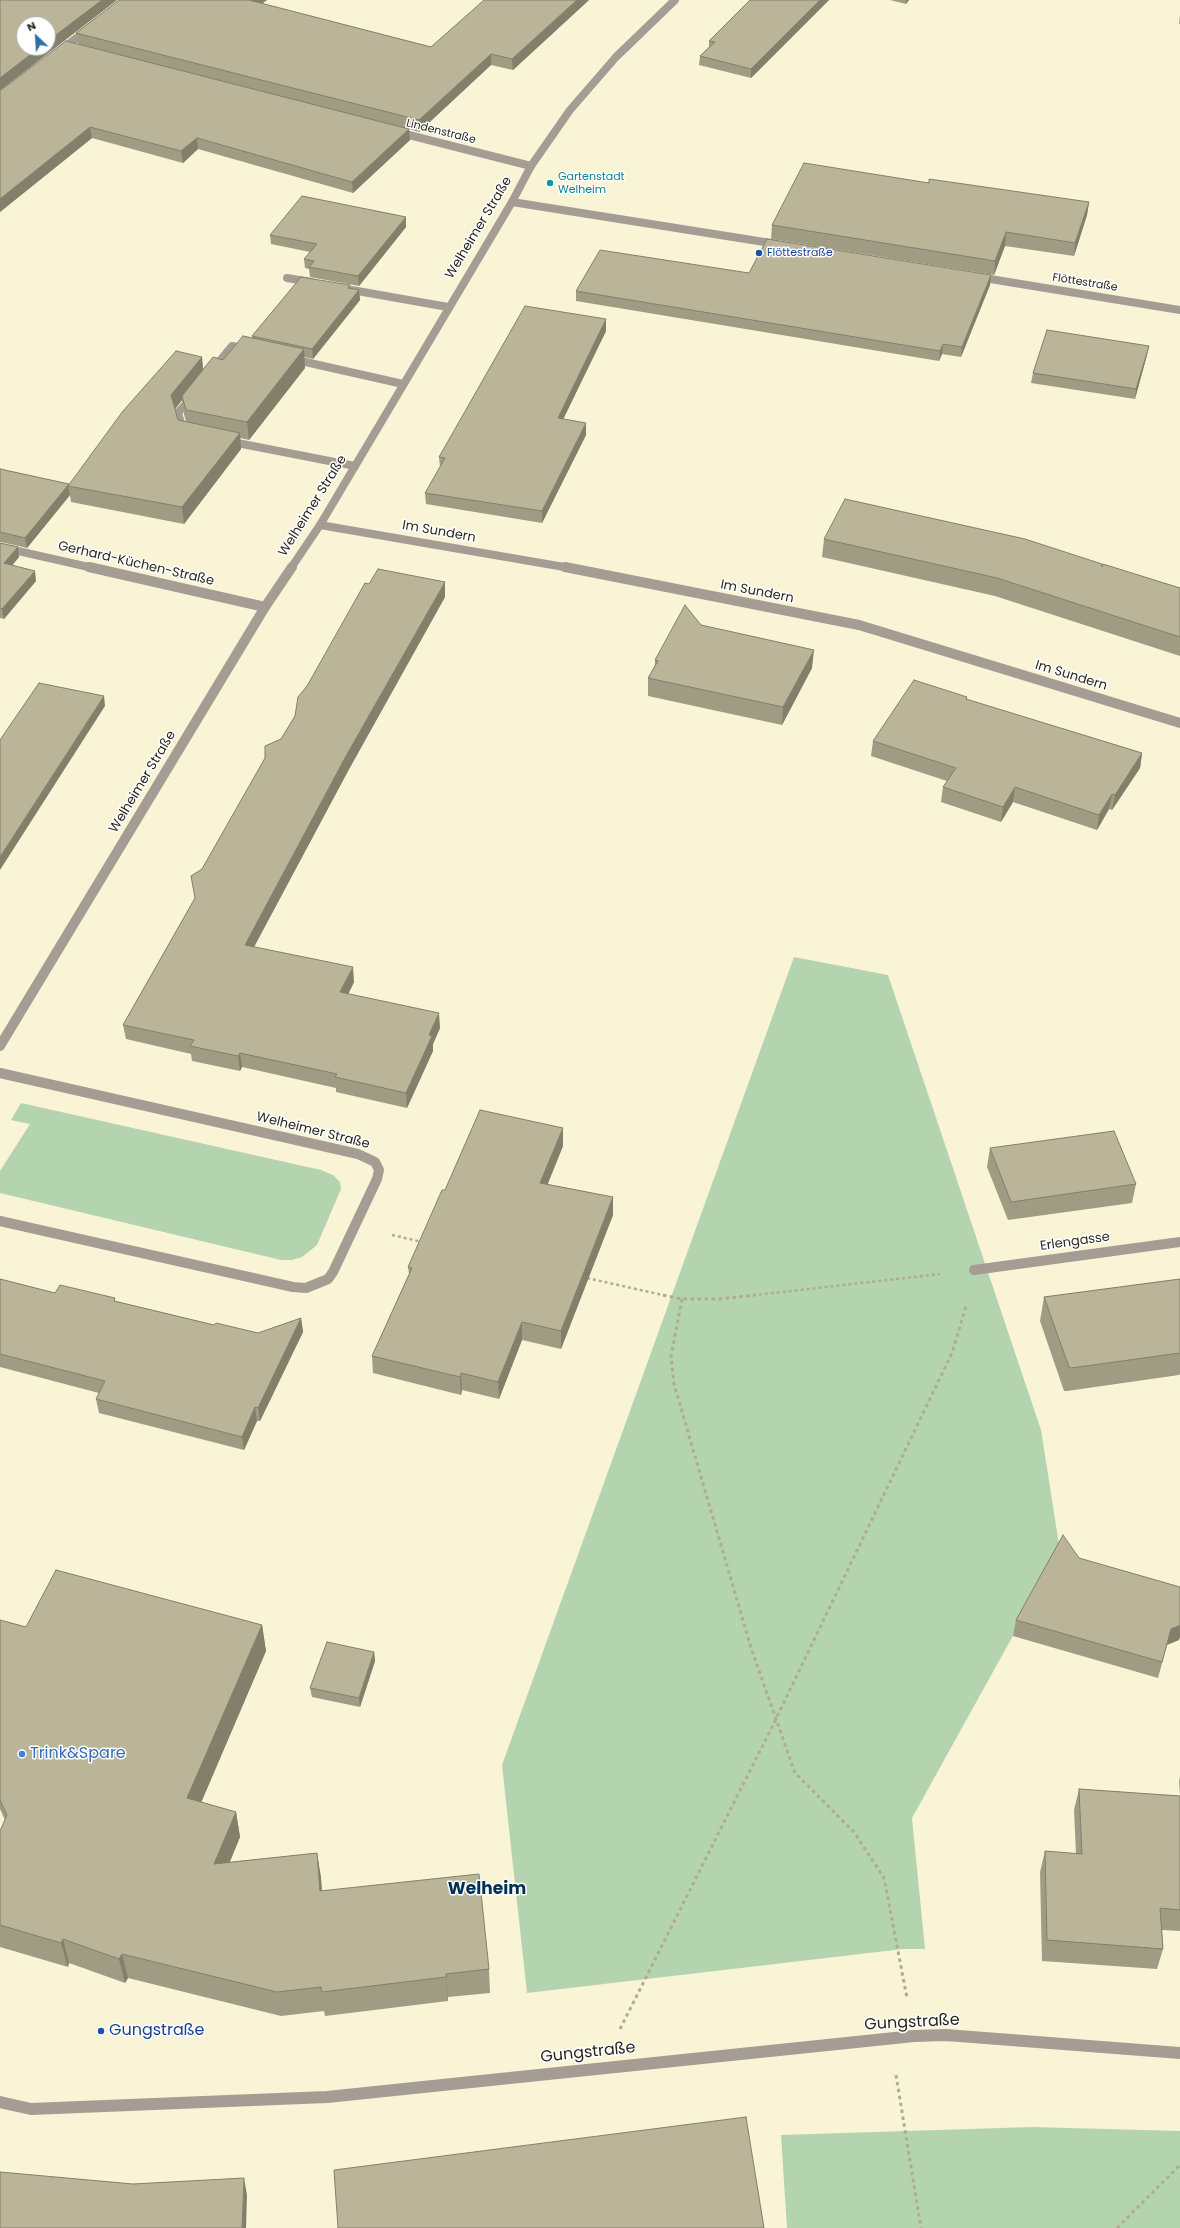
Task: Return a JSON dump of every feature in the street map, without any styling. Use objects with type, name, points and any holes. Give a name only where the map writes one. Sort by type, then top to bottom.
[{"type":"street","name":"Welheimer Straße","points":[[0,1046],[265,607],[320,525],[448,307],[512,202],[531,166],[575,104],[616,57],[675,0]]},
{"type":"street","points":[[56,54],[96,23]]},
{"type":"street","points":[[66,46],[74,48]]},
{"type":"street","name":"Lindenstraße","points":[[391,130],[531,166]]},
{"type":"street","points":[[512,202],[787,246]]},
{"type":"street","name":"Flöttestraße","points":[[966,275],[1180,310]]},
{"type":"street","points":[[287,278],[318,284]]},
{"type":"street","points":[[341,288],[448,307]]},
{"type":"street","points":[[207,376],[232,346],[255,351]]},
{"type":"street","points":[[286,358],[403,384]]},
{"type":"street","points":[[191,434],[184,433],[178,413],[197,388]]},
{"type":"street","points":[[215,439],[355,466]]},
{"type":"street","name":"Im Sundern","points":[[320,525],[587,572],[859,625],[1180,723]]},
{"type":"street","name":"Gerhard-Küchen-Straße","points":[[0,547],[265,607]]},
{"type":"street","name":"Welheimer Straße","points":[[0,1073],[358,1154],[375,1162],[379,1170],[377,1179],[333,1272],[328,1279],[306,1288],[293,1287],[0,1221]]},
{"type":"street","name":"Erlengasse","points":[[974,1270],[1180,1242]]},
{"type":"street","name":"Gungstraße","points":[[0,2102],[31,2109],[327,2097],[914,2036],[946,2035],[1180,2053]]},
{"type":"path","points":[[581,1277],[682,1299],[718,1299],[974,1270],[962,1324],[952,1353],[775,1721],[600,2069]]},
{"type":"path","points":[[682,1299],[671,1357],[674,1384],[750,1648],[775,1721],[795,1773],[854,1832],[884,1878],[914,2036]]},
{"type":"path","points":[[890,2039],[921,2228]]},
{"type":"path","points":[[1117,2228],[1180,2165]]},
{"type":"green space","points":[[794,957],[888,975],[1041,1430],[1060,1551],[912,1818],[925,1949],[903,1949],[527,1993],[502,1765]]},
{"type":"green space","points":[[21,1103],[321,1170],[333,1175],[340,1182],[341,1189],[317,1245],[302,1257],[292,1260],[281,1260],[0,1193],[0,1171],[30,1124],[11,1120]]},
{"type":"green space","points":[[1032,2127],[1180,2131],[1180,2228],[787,2228],[781,2135]]},
{"type":"building","points":[[0,0],[102,0],[56,35],[56,16],[16,16],[16,56],[29,56],[0,78]]},
{"type":"building","points":[[119,0],[249,0],[431,47],[484,0],[577,0],[512,59],[491,54],[419,120],[76,33]]},
{"type":"building","points":[[750,0],[820,0],[751,69],[700,56],[715,42],[709,41]]},
{"type":"building","points":[[66,41],[409,129],[352,182],[197,138],[181,151],[90,127],[0,199],[0,90],[46,56],[56,56],[56,49]]},
{"type":"building","points":[[804,163],[929,183],[929,179],[1089,202],[1075,243],[1006,232],[995,261],[772,225]]},
{"type":"building","points":[[302,196],[406,217],[358,276],[309,267],[314,261],[304,259],[317,244],[270,235]]},
{"type":"building","points":[[767,239],[991,275],[962,347],[943,344],[940,351],[576,291],[600,250],[749,273]]},
{"type":"building","points":[[301,277],[350,285],[348,288],[359,290],[312,349],[252,336]]},
{"type":"building","points":[[525,306],[606,319],[558,418],[586,423],[542,511],[425,493],[445,458],[439,457]]},
{"type":"building","points":[[1047,330],[1149,346],[1136,389],[1033,373]]},
{"type":"building","points":[[243,336],[304,349],[247,422],[186,410],[182,396],[213,357],[223,360]]},
{"type":"building","points":[[176,351],[202,357],[171,395],[178,420],[240,433],[182,507],[68,486],[123,411]]},
{"type":"building","points":[[0,469],[69,484],[25,538],[0,532]]},
{"type":"building","points":[[845,499],[1025,539],[1102,564],[1102,567],[1103,564],[1180,588],[1180,637],[997,578],[824,539]]},
{"type":"building","points":[[0,543],[18,547],[4,563],[35,571],[2,609],[0,608]]},
{"type":"building","points":[[378,569],[445,582],[346,756],[245,945],[353,967],[340,992],[439,1013],[429,1035],[432,1036],[406,1093],[335,1077],[337,1074],[240,1053],[238,1056],[190,1046],[194,1040],[123,1025],[195,898],[191,876],[202,869],[265,758],[265,746],[281,739],[295,716],[298,697],[307,686],[365,583],[369,584]]},
{"type":"building","points":[[685,605],[701,625],[814,650],[783,707],[648,678],[658,661],[655,660]]},
{"type":"building","points":[[914,680],[967,697],[966,699],[1142,753],[1115,795],[1112,794],[1099,815],[1015,787],[1003,807],[943,787],[956,768],[873,741]]},
{"type":"building","points":[[39,683],[104,696],[0,857],[0,740]]},
{"type":"building","points":[[480,1110],[563,1128],[540,1183],[613,1197],[561,1331],[522,1322],[498,1382],[461,1373],[460,1377],[372,1356],[412,1268],[408,1267],[442,1190],[445,1190]]},
{"type":"building","points":[[1114,1131],[1136,1184],[1011,1202],[990,1148]]},
{"type":"building","points":[[0,1279],[55,1293],[60,1285],[115,1298],[114,1301],[214,1325],[216,1323],[258,1333],[301,1318],[258,1408],[255,1407],[242,1437],[96,1399],[105,1381],[0,1354]]},
{"type":"building","points":[[1180,1279],[1180,1353],[1071,1368],[1069,1367],[1044,1297]]},
{"type":"building","points":[[1063,1535],[1079,1558],[1180,1587],[1180,1625],[1171,1629],[1162,1662],[1016,1620]]},
{"type":"building","points":[[56,1570],[262,1625],[187,1798],[236,1812],[214,1864],[317,1853],[320,1891],[479,1874],[489,1969],[446,1974],[446,1977],[322,1992],[321,1987],[277,1992],[122,1954],[119,1959],[63,1939],[61,1943],[0,1925],[0,1831],[7,1815],[0,1800],[0,1620],[26,1627]]},
{"type":"building","points":[[327,1642],[374,1652],[359,1698],[310,1688]]},
{"type":"building","points":[[1079,1789],[1180,1796],[1180,1910],[1160,1908],[1163,1949],[1047,1940],[1045,1851],[1082,1854]]},
{"type":"building","points":[[746,2117],[764,2228],[338,2228],[334,2170]]},
{"type":"building","points":[[0,2172],[133,2184],[244,2178],[242,2228],[0,2228]]},
{"type":"place","name":"Gartenstadt Welheim","points":[[550,183]]},
{"type":"place","name":"Flöttestraße","points":[[759,253]]},
{"type":"place","name":"Trink&Spare","points":[[22,1754]]},
{"type":"place","name":"Gungstraße","points":[[101,2031]]},
{"type":"district","name":"Welheim","points":[[487,1890]]}]
